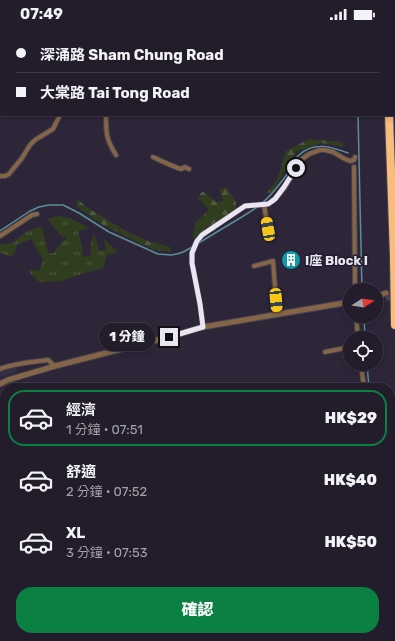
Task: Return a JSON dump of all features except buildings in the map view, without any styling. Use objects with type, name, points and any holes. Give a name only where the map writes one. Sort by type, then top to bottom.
[{"type":"highway","points":[[389,116],[395,325]]},
{"type":"street","points":[[0,176],[9,174],[35,140],[54,129],[60,116]]},
{"type":"street","points":[[106,116],[106,132],[109,144],[116,155]]},
{"type":"street","points":[[203,327],[192,263],[193,249],[202,235],[245,206],[266,205],[275,199],[302,159],[309,154],[320,150],[325,150],[333,152],[350,161],[354,160],[355,157]]},
{"type":"street","points":[[153,157],[174,167],[181,169],[185,167],[190,169]]},
{"type":"street","points":[[354,167],[355,283]]},
{"type":"street","points":[[266,205],[268,229]]},
{"type":"street","points":[[0,236],[37,214]]},
{"type":"street","points":[[254,266],[273,261],[277,314]]},
{"type":"street","points":[[2,383],[55,366],[203,327],[343,303]]},
{"type":"street","points":[[325,352],[343,348]]},
{"type":"street","points":[[0,369],[30,362],[48,360],[55,366]]},
{"type":"street","points":[[362,371],[363,383]]},
{"type":"shaded area","points":[[16,366],[17,372],[0,377],[0,371]]},
{"type":"green space","points":[[309,139],[343,142],[343,147],[322,143],[296,152],[272,192],[267,193],[277,180],[286,151]]},
{"type":"green space","points":[[227,188],[236,202],[236,212],[193,238],[195,223],[209,210],[198,198],[202,191],[216,202],[223,201],[219,189]]},
{"type":"green space","points":[[77,199],[88,208],[128,232],[148,241],[170,247],[171,252],[155,250],[103,225],[76,206]]},
{"type":"green space","points":[[59,216],[70,218],[89,228],[78,231],[82,245],[83,257],[91,256],[90,247],[94,233],[99,250],[106,250],[104,239],[118,252],[107,255],[103,268],[61,281],[39,282],[29,272],[30,269],[39,271],[43,260],[31,239],[18,244],[12,257],[0,253],[0,245],[12,243],[26,232],[42,226],[48,253],[54,253],[61,243],[67,238],[60,235],[47,219]]},
{"type":"waterway","points":[[358,116],[362,283]]},
{"type":"waterway","points":[[262,203],[273,193],[299,155],[305,151],[311,148],[323,146],[348,153]]},
{"type":"waterway","points":[[0,231],[30,211],[39,207],[63,205],[109,232],[158,254],[177,254],[194,246]]},
{"type":"waterway","points":[[197,244],[259,206]]},
{"type":"waterway","points":[[364,323],[365,331]]},
{"type":"waterway","points":[[368,371],[369,383]]},
{"type":"tunnel","points":[[386,298],[395,297]]},
{"type":"place","name":"I座 Block I","points":[[291,260]]},
{"type":"route","points":[[169,337],[203,327],[192,263],[192,253],[197,241],[202,235],[245,206],[268,204],[271,202],[284,187],[296,168]]}]
